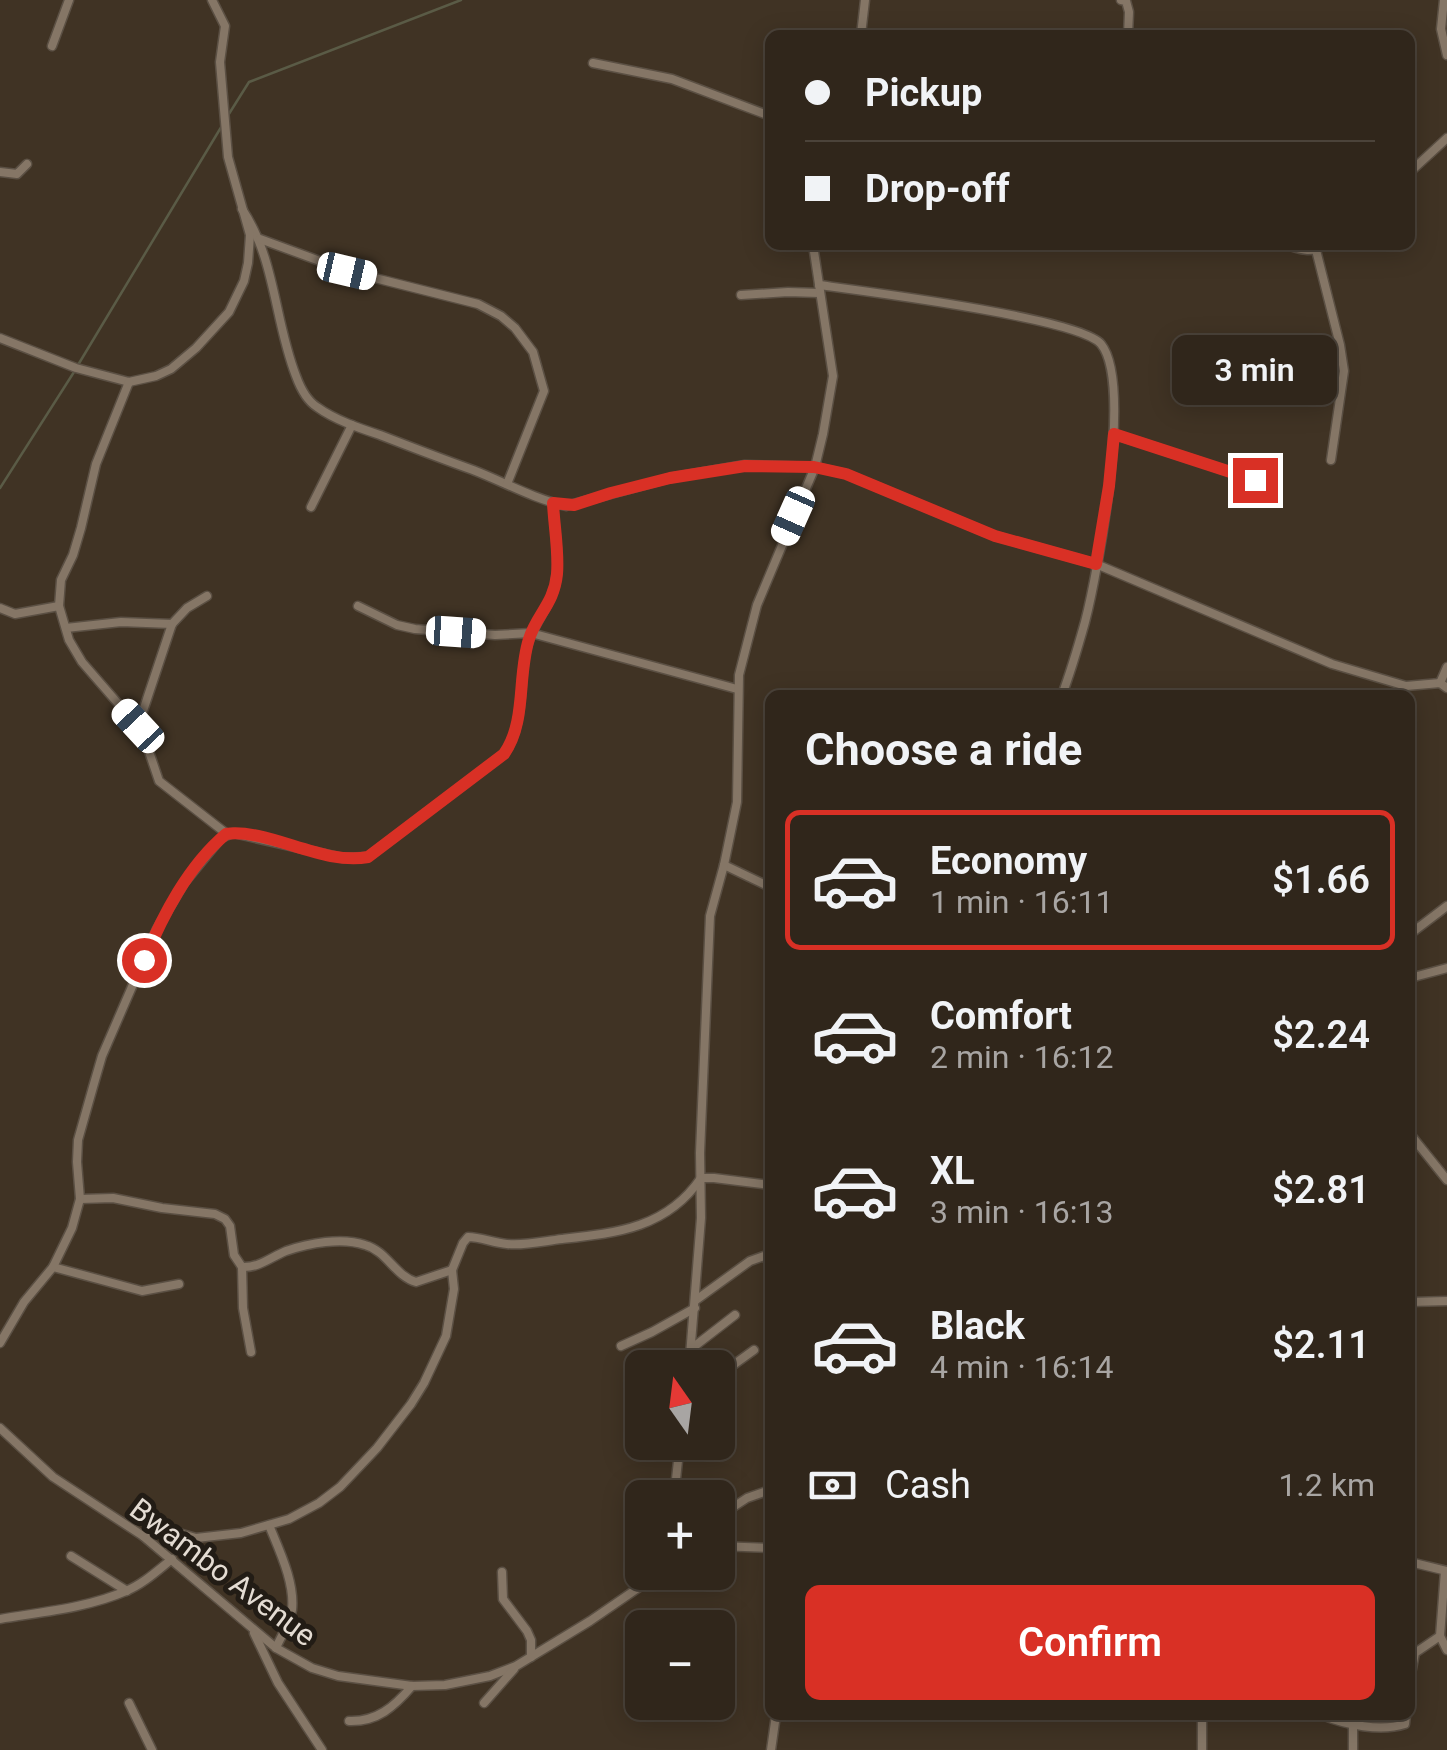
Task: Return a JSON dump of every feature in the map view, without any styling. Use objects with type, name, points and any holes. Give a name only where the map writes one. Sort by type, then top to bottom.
[{"type":"street","points":[[52,46],[69,0]]},
{"type":"street","points":[[0,338],[53,360],[129,382],[171,369],[229,312],[244,281],[250,235],[228,156],[220,62],[225,26],[212,0]]},
{"type":"street","points":[[862,30],[865,0]]},
{"type":"street","points":[[1121,0],[1128,7],[1128,30]]},
{"type":"street","points":[[1444,0],[1441,29],[1447,56]]},
{"type":"street","points":[[592,63],[672,79],[765,114]]},
{"type":"street","points":[[1415,167],[1447,138]]},
{"type":"street","points":[[0,172],[17,174],[27,164]]},
{"type":"street","points":[[242,209],[260,239],[296,378],[316,407],[352,425],[553,503],[574,505],[670,478],[745,466],[814,467],[846,474],[995,536],[1096,564],[1332,664],[1406,686],[1444,685],[1447,667]]},
{"type":"street","points":[[260,239],[347,271],[488,308],[514,328],[532,352],[544,391],[508,484]]},
{"type":"street","points":[[691,1349],[710,916],[737,802],[738,689],[756,605],[814,467],[833,376],[814,250]]},
{"type":"street","points":[[1319,250],[1344,371],[1332,460]]},
{"type":"street","points":[[741,295],[819,289],[951,304],[1051,324],[1101,344],[1113,390],[1109,486],[1086,620],[1064,690]]},
{"type":"street","points":[[129,382],[96,464],[81,528],[62,580],[59,606],[82,662],[146,739],[159,781],[226,834],[248,835],[358,859],[375,853],[494,762],[511,744],[526,649],[549,605],[557,574],[553,503]]},
{"type":"street","points":[[311,507],[352,425]]},
{"type":"street","points":[[1114,434],[1255,480]]},
{"type":"street","points":[[138,726],[172,624],[207,596]]},
{"type":"street","points":[[0,608],[15,614],[59,606]]},
{"type":"street","points":[[358,606],[397,625],[416,629],[495,635],[531,633],[738,689]]},
{"type":"street","points":[[66,628],[121,622],[172,624]]},
{"type":"street","points":[[0,1343],[28,1297],[53,1267],[72,1228],[80,1199],[78,1140],[102,1056],[157,929],[184,883],[226,834]]},
{"type":"street","points":[[724,865],[765,885]]},
{"type":"street","points":[[1415,930],[1447,906]]},
{"type":"street","points":[[1415,977],[1447,968]]},
{"type":"street","points":[[1415,1140],[1447,1180]]},
{"type":"street","points":[[701,1178],[765,1183]]},
{"type":"street","points":[[143,1536],[158,1527],[196,1538],[241,1533],[306,1510],[340,1487],[411,1404],[446,1336],[454,1289],[452,1270],[468,1237],[508,1245],[623,1230],[671,1212],[701,1178]]},
{"type":"street","points":[[80,1199],[113,1198],[226,1219],[234,1255],[242,1266],[242,1308],[251,1352]]},
{"type":"street","points":[[242,1266],[251,1268],[284,1252],[338,1242],[374,1248],[403,1276],[416,1282],[452,1270]]},
{"type":"street","points":[[621,1346],[652,1332],[695,1304],[758,1256],[765,1257]]},
{"type":"street","points":[[53,1267],[142,1291],[179,1284]]},
{"type":"street","points":[[1415,1302],[1447,1301]]},
{"type":"street","points":[[691,1349],[735,1315]]},
{"type":"street","points":[[735,1364],[754,1350]]},
{"type":"street","name":"Bwambo Avenue","points":[[0,1428],[53,1476],[172,1559],[276,1648],[327,1673],[412,1686],[467,1682],[516,1666],[634,1590]]},
{"type":"street","points":[[735,1506],[765,1492]]},
{"type":"street","points":[[269,1525],[292,1598],[291,1614],[276,1648]]},
{"type":"street","points":[[735,1547],[765,1548]]},
{"type":"street","points":[[71,1556],[127,1591]]},
{"type":"street","points":[[0,1619],[127,1591],[172,1559]]},
{"type":"street","points":[[1415,1563],[1446,1572],[1440,1636],[1447,1650]]},
{"type":"street","points":[[502,1572],[504,1599],[528,1631],[531,1657]]},
{"type":"street","points":[[252,1629],[278,1683],[322,1750]]},
{"type":"street","points":[[1415,1653],[1440,1636]]},
{"type":"street","points":[[484,1703],[516,1666]]},
{"type":"street","points":[[349,1721],[366,1720],[384,1712],[412,1686]]},
{"type":"street","points":[[129,1703],[152,1750]]},
{"type":"street","points":[[771,1750],[775,1720]]},
{"type":"street","points":[[1202,1720],[1202,1750]]},
{"type":"street","points":[[1339,1720],[1403,1726],[1405,1720]]},
{"type":"street","points":[[1352,1724],[1354,1750]]},
{"type":"waterway","points":[[227,117],[249,82],[461,0]]},
{"type":"waterway","points":[[78,365],[223,124]]},
{"type":"waterway","points":[[0,488],[74,372]]},
{"type":"route","points":[[144,960],[184,883],[226,834],[248,835],[343,858],[368,857],[504,754],[516,728],[526,649],[549,605],[557,574],[553,503],[574,505],[670,478],[745,466],[814,467],[846,474],[995,536],[1096,564],[1114,434],[1255,480]]}]
